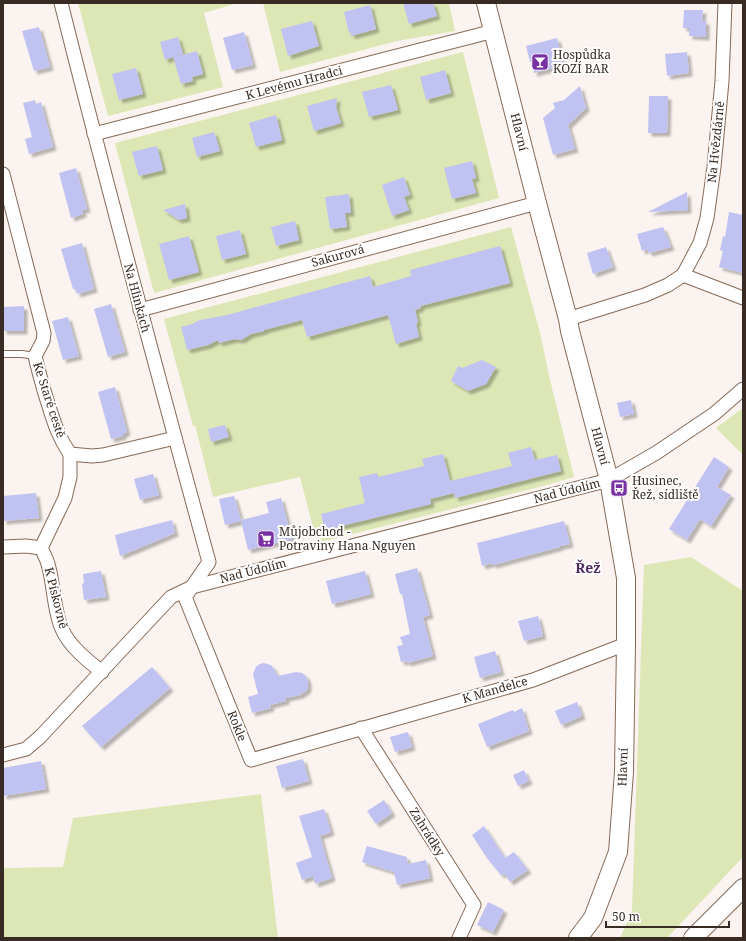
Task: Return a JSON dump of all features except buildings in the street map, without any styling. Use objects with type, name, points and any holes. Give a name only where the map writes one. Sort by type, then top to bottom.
[{"type":"street","name":"Na Hlinkách","points":[[61,3],[140,310],[209,562],[192,587]]},
{"type":"street","name":"Hlavní","points":[[486,3],[609,480],[626,578],[624,772],[618,852],[593,918],[578,938]]},
{"type":"street","name":"Na Hvězdárně","points":[[683,276],[700,243],[707,218],[715,159],[722,81],[725,3]]},
{"type":"street","name":"K Levému Hradci","points":[[94,134],[494,31]]},
{"type":"street","name":"Ke Staré cestě","points":[[3,174],[44,333],[43,341],[35,356],[37,366],[56,429],[70,454]]},
{"type":"street","name":"Sakurová","points":[[140,310],[537,202]]},
{"type":"street","points":[[568,319],[645,295],[668,285],[683,276],[743,298]]},
{"type":"street","points":[[609,480],[656,453],[707,418],[743,389]]},
{"type":"street","points":[[3,547],[26,546],[41,548],[65,498],[70,477],[70,454],[92,456],[103,455],[175,438]]},
{"type":"street","name":"Nad Údolím","points":[[3,755],[26,749],[40,737],[171,597],[192,587],[609,480]]},
{"type":"street","name":"K Pískovně","points":[[41,548],[49,566],[58,617],[62,630],[70,642],[87,660],[102,672]]},
{"type":"street","name":"Rokle","points":[[192,587],[185,597],[251,760],[362,728]]},
{"type":"street","name":"K Mandelce","points":[[362,728],[533,680],[626,644]]},
{"type":"street","name":"Zahrádky","points":[[362,728],[474,905],[459,938]]},
{"type":"street","points":[[693,938],[743,888]]},
{"type":"lane","points":[[3,354],[35,356]]},
{"type":"green space","points":[[78,3],[238,3],[204,13],[223,87],[108,116]]},
{"type":"green space","points":[[263,3],[449,3],[455,31],[397,41],[280,72]]},
{"type":"green space","points":[[463,52],[499,198],[154,293],[115,143]]},
{"type":"green space","points":[[511,227],[540,333],[574,477],[317,543],[300,477],[213,497],[195,425],[193,426],[164,319]]},
{"type":"green space","points":[[743,408],[743,455],[716,428]]},
{"type":"green space","points":[[691,557],[743,591],[743,857],[667,938],[620,938],[632,911],[644,565]]},
{"type":"green space","points":[[261,794],[278,938],[3,938],[3,868],[63,867],[73,818]]},
{"type":"place","name":"Hospůdka KOZÍ BAR","points":[[540,62]]},
{"type":"place","name":"Husinec, Řež, sídliště","points":[[619,488]]},
{"type":"place","name":"Můjobchod - Potraviny Hana Nguyen","points":[[266,539]]},
{"type":"district","name":"Řež","points":[[588,568]]}]
